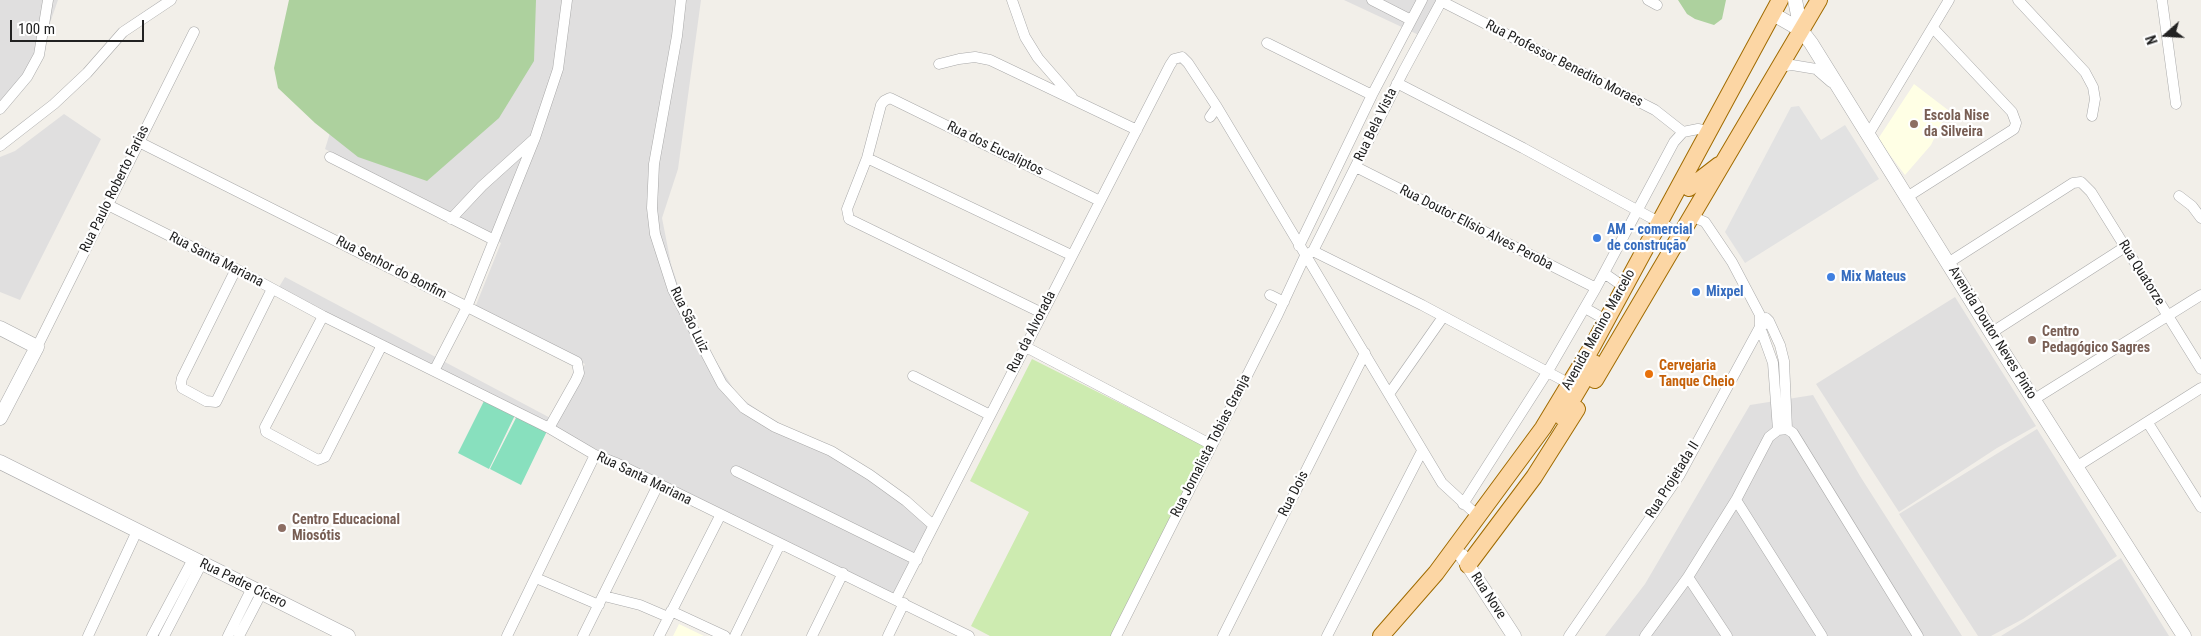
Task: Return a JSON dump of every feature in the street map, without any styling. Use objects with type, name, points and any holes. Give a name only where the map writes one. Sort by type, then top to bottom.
[{"type":"main road","name":"Avenida Menino Marcelo","points":[[1394,636],[1465,561],[1506,496],[1552,433],[1580,389],[1666,222],[1708,131],[1778,10],[1790,0]]},
{"type":"main road","points":[[1465,561],[1527,486],[1571,420],[1819,0]]},
{"type":"main road","name":"Avenida Menino Marcelo","points":[[1380,636],[1436,574],[1543,428],[1624,287],[1689,188],[1778,10]]},
{"type":"main road","points":[[1689,188],[1727,158]]},
{"type":"main road","points":[[1666,222],[1691,216]]},
{"type":"main road","points":[[1506,496],[1527,486]]},
{"type":"street","points":[[0,109],[27,77],[39,55],[48,0]]},
{"type":"street","points":[[0,146],[54,104],[86,73],[123,32],[170,0]]},
{"type":"street","points":[[434,371],[467,307],[535,138],[558,68],[567,0]]},
{"type":"street","name":"Rua São Luiz","points":[[680,0],[677,36],[654,164],[652,208],[655,234],[676,296],[722,384],[744,408],[774,427],[831,451],[898,496],[933,525]]},
{"type":"street","points":[[1012,0],[1026,37],[1038,58],[1076,102]]},
{"type":"street","points":[[1372,0],[1411,20]]},
{"type":"street","name":"Rua Bela Vista","points":[[1299,246],[1372,95],[1422,0]]},
{"type":"street","points":[[1794,0],[1801,30]]},
{"type":"street","points":[[1868,135],[1949,0]]},
{"type":"street","points":[[2018,0],[2085,72],[2093,87],[2095,99],[2092,116]]},
{"type":"street","points":[[2162,0],[2176,104]]},
{"type":"street","name":"Rua Bela Vista","points":[[1309,254],[1356,166],[1397,83],[1442,1]]},
{"type":"street","name":"Rua Professor Benedito Moraes","points":[[1442,1],[1655,110],[1683,132]]},
{"type":"street","points":[[1778,10],[1801,30]]},
{"type":"street","points":[[1907,197],[2014,128],[2016,123],[2012,112],[1933,28]]},
{"type":"street","name":"Avenida Doutor Neves Pinto","points":[[1801,30],[2033,400],[2184,636]]},
{"type":"street","name":"Rua Paulo Roberto Farias","points":[[37,347],[194,32]]},
{"type":"street","points":[[1267,43],[1372,95]]},
{"type":"street","points":[[939,64],[959,58],[975,57],[990,60],[1137,130]]},
{"type":"street","name":"Rua da Alvorada","points":[[888,636],[916,560],[933,525],[1170,65],[1176,58],[1186,60],[1217,107]]},
{"type":"street","points":[[1388,64],[1403,72]]},
{"type":"street","points":[[1779,67],[1792,65],[1816,69],[1826,76],[1849,105]]},
{"type":"street","points":[[1397,83],[1666,222]]},
{"type":"street","name":"Rua dos Eucaliptos","points":[[867,158],[881,105],[890,98],[1100,200]]},
{"type":"street","points":[[1210,117],[1217,107],[1299,246],[1309,254],[1444,317],[1570,384]]},
{"type":"street","points":[[1463,504],[1548,371],[1585,308],[1674,142],[1683,132],[1698,129],[1708,131]]},
{"type":"street","points":[[451,219],[482,186],[535,138]]},
{"type":"street","name":"Rua Senhor do Bonfim","points":[[139,142],[577,362],[578,373],[576,380],[549,428]]},
{"type":"street","points":[[330,157],[494,240]]},
{"type":"street","points":[[1042,313],[852,222],[847,214],[847,209],[867,158],[1072,255]]},
{"type":"street","name":"Rua Doutor Elísio Alves Peroba","points":[[1356,166],[1596,288]]},
{"type":"street","name":"Rua Quatorze","points":[[1948,263],[2077,182],[2081,182],[2091,192],[2201,369]]},
{"type":"street","points":[[2179,196],[2192,206],[2201,218]]},
{"type":"street","name":"Rua Santa Mariana","points":[[108,205],[236,269],[323,316],[549,428],[595,455],[900,601],[966,635]]},
{"type":"street","points":[[1691,216],[1705,222],[1732,262],[1763,321],[1780,345],[1784,361],[1783,429]]},
{"type":"street","points":[[1991,333],[2125,247]]},
{"type":"street","points":[[1309,254],[1422,451],[1447,490],[1479,517]]},
{"type":"street","name":"Rua Jornalista Tobias Granja","points":[[1116,636],[1309,254]]},
{"type":"street","points":[[236,269],[182,378],[182,388],[206,401],[216,402],[272,289]]},
{"type":"street","points":[[1604,274],[1624,287]]},
{"type":"street","points":[[1270,295],[1284,302]]},
{"type":"street","points":[[2033,400],[2201,295]]},
{"type":"street","points":[[1585,308],[1606,320]]},
{"type":"street","points":[[323,316],[265,423],[266,432],[318,460],[322,460],[325,457],[382,345]]},
{"type":"street","points":[[1389,394],[1444,317]]},
{"type":"street","points":[[1763,321],[1770,350],[1783,429]]},
{"type":"street","name":"Rua Projetada II","points":[[1569,636],[1679,476],[1763,321]]},
{"type":"street","points":[[0,328],[37,347],[0,418]]},
{"type":"street","points":[[1770,350],[1780,345]]},
{"type":"street","points":[[1024,346],[1212,444]]},
{"type":"street","name":"Rua Dois","points":[[1223,636],[1365,353]]},
{"type":"street","points":[[913,376],[990,415]]},
{"type":"street","points":[[2076,467],[2201,388]]},
{"type":"street","points":[[2148,423],[2201,507]]},
{"type":"street","points":[[1645,636],[1688,577],[1736,500],[1769,437],[1783,429]]},
{"type":"street","points":[[1783,429],[1793,433],[1918,636]]},
{"type":"street","points":[[1327,636],[1422,451]]},
{"type":"street","points":[[507,636],[595,455]]},
{"type":"street","name":"Rua Padre Cícero","points":[[0,462],[348,636]]},
{"type":"street","points":[[736,471],[916,560]]},
{"type":"street","points":[[585,635],[658,485]]},
{"type":"street","points":[[1736,500],[1822,636]]},
{"type":"street","points":[[659,636],[720,516]]},
{"type":"street","points":[[88,636],[138,531]]},
{"type":"street","points":[[735,636],[780,544]]},
{"type":"street","points":[[152,636],[198,561]]},
{"type":"street","points":[[164,636],[198,561]]},
{"type":"street","name":"Rua Nove","points":[[1465,561],[1514,636]]},
{"type":"street","points":[[812,636],[843,574]]},
{"type":"street","points":[[1688,577],[1727,636]]},
{"type":"street","points":[[536,578],[602,601],[640,605],[670,614],[725,636]]},
{"type":"street","points":[[228,636],[257,590]]},
{"type":"street","points":[[239,636],[257,590]]},
{"type":"shaded area","points":[[0,0],[58,0],[34,69],[0,107]]},
{"type":"shaded area","points":[[371,0],[701,0],[678,169],[662,218],[671,264],[689,318],[738,396],[868,477],[934,528],[899,598],[276,292],[285,277],[556,421],[585,364],[474,310],[501,243],[325,149]]},
{"type":"shaded area","points":[[1344,0],[1439,0],[1421,36]]},
{"type":"shaded area","name":"Escola Nise da Silveira","points":[[1914,84],[1948,110],[1931,145],[1905,175],[1878,139]]},
{"type":"shaded area","points":[[1799,106],[1821,140],[1845,125],[1879,179],[1745,263],[1725,232],[1791,107]]},
{"type":"shaded area","points":[[64,114],[101,139],[20,300],[0,292],[0,157],[15,151]]},
{"type":"shaded area","points":[[1955,297],[2036,426],[1997,448],[1899,512],[1816,384]]},
{"type":"shaded area","points":[[1813,395],[1860,476],[1962,636],[1605,636],[1645,584],[1750,405]]},
{"type":"shaded area","points":[[2037,429],[2117,556],[2023,619],[1991,636],[1978,636],[1899,514]]},
{"type":"shaded area","points":[[2121,558],[2169,636],[2001,636],[2030,618]]},
{"type":"shaded area","points":[[679,624],[704,636],[673,636]]},
{"type":"green space","points":[[289,0],[536,0],[534,61],[499,118],[427,181],[358,157],[315,123],[278,88],[274,68]]},
{"type":"green space","points":[[1678,0],[1726,0],[1722,19],[1714,25],[1695,19],[1687,14]]},
{"type":"green space","points":[[1032,359],[1205,446],[1114,636],[990,636],[971,626],[1029,512],[970,481]]},
{"type":"green space","points":[[486,397],[516,413],[489,469],[458,453]]},
{"type":"green space","points":[[518,414],[548,429],[521,485],[490,469]]},
{"type":"place","name":"Escola Nise da Silveira","points":[[1914,124]]},
{"type":"place","name":"AM - comercial de construção","points":[[1597,238]]},
{"type":"place","name":"Mix Mateus","points":[[1831,277]]},
{"type":"place","name":"Mixpel","points":[[1696,292]]},
{"type":"place","name":"Centro Pedagógico Sagres","points":[[2032,340]]},
{"type":"place","name":"Cervejaria Tanque Cheio","points":[[1649,374]]},
{"type":"place","name":"Centro Educacional Miosótis","points":[[282,528]]}]
